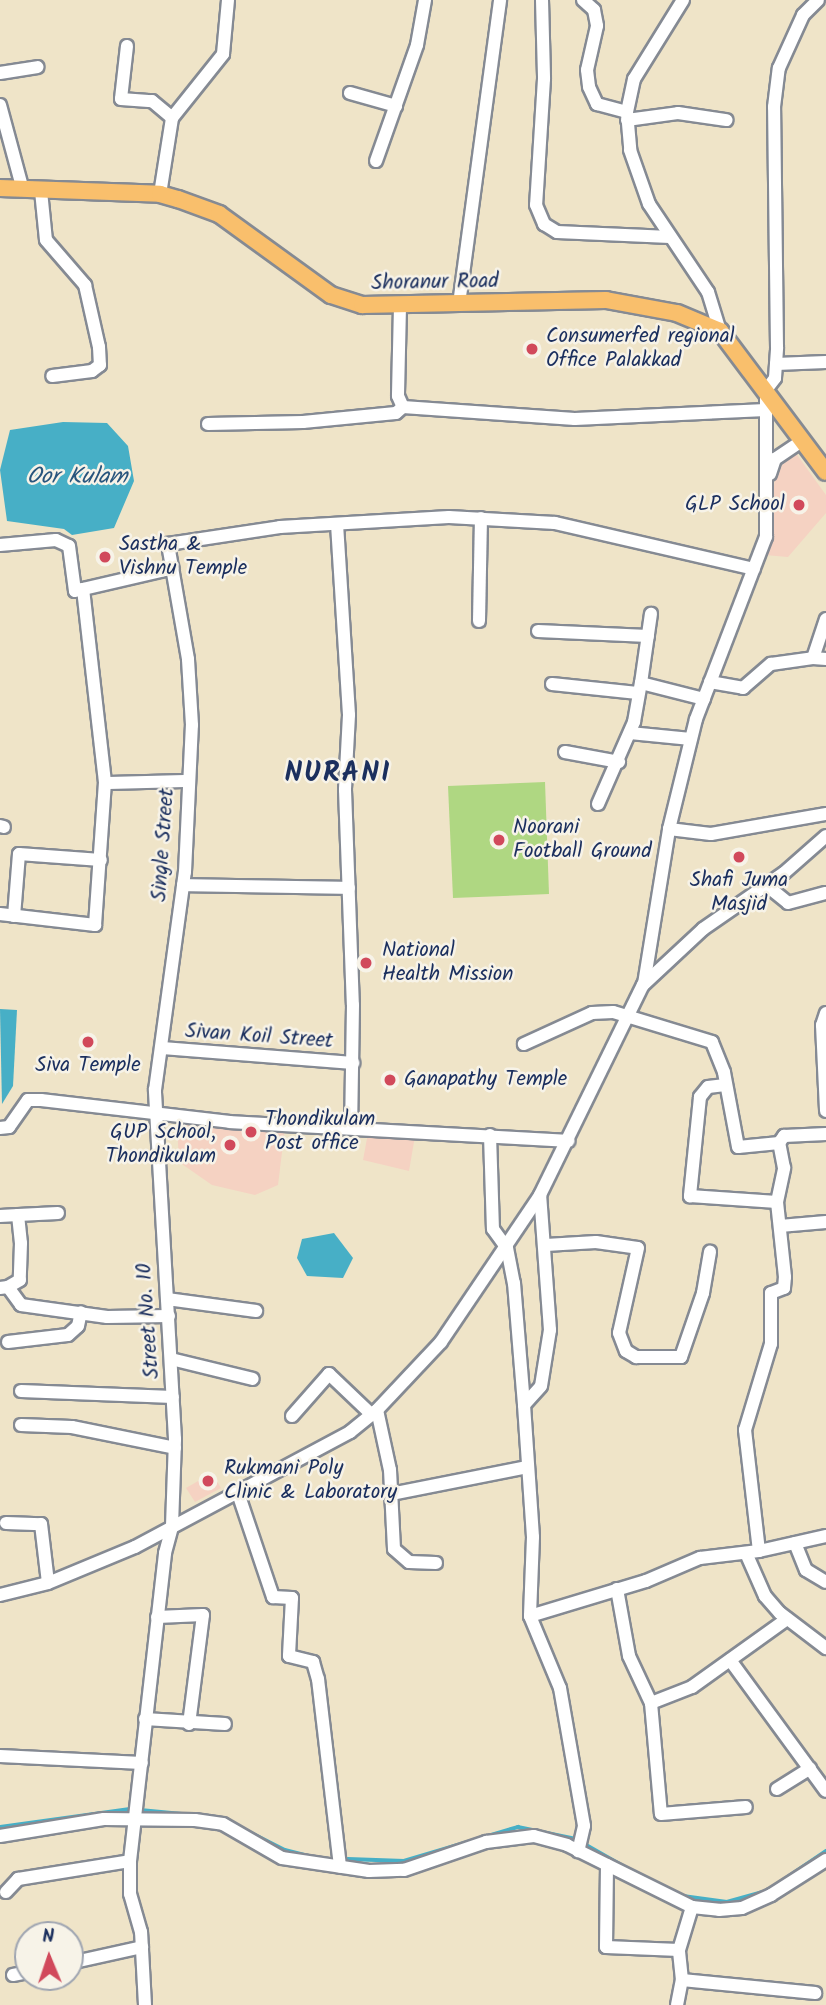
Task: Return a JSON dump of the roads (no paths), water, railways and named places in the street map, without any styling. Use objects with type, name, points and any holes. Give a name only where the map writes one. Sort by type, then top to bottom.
[{"type":"main road","name":"Shoranur Road","points":[[0,188],[160,194],[219,214],[331,295],[362,305],[606,300],[677,313],[720,331],[826,472]]},
{"type":"street","points":[[160,194],[172,118],[223,54],[228,0]]},
{"type":"street","points":[[376,162],[417,45],[425,0]]},
{"type":"street","points":[[459,304],[500,0]]},
{"type":"street","points":[[542,0],[544,79],[536,205],[544,224],[557,232],[670,237]]},
{"type":"street","points":[[583,0],[594,10],[597,26],[587,70],[589,87],[597,104],[627,116],[678,113],[726,120]]},
{"type":"street","points":[[682,0],[678,14],[641,62],[627,116],[630,150],[649,204],[708,292],[720,331]]},
{"type":"street","points":[[0,1595],[48,1583],[135,1547],[350,1432],[374,1412],[441,1342],[507,1248],[540,1195],[568,1141],[643,985],[669,829],[691,739],[766,537],[766,390],[775,377],[776,363],[774,107],[779,68],[803,15],[818,0]]},
{"type":"street","points":[[127,46],[121,99],[152,102],[172,118]]},
{"type":"street","points":[[0,73],[38,67]]},
{"type":"street","points":[[350,93],[396,106]]},
{"type":"street","points":[[0,105],[23,190]]},
{"type":"street","points":[[41,191],[46,240],[86,285],[99,347],[100,365],[92,371],[52,376]]},
{"type":"street","points":[[400,306],[398,396],[403,407]]},
{"type":"street","points":[[776,363],[826,362]]},
{"type":"street","points":[[208,424],[303,422],[396,413],[403,407],[587,419],[766,410]]},
{"type":"street","points":[[768,477],[775,459],[802,442]]},
{"type":"street","points":[[351,1128],[353,1063],[345,790],[349,716],[337,524],[481,518],[555,523],[754,569]]},
{"type":"street","points":[[479,621],[481,518]]},
{"type":"street","name":"Single Street","points":[[155,1114],[183,885],[190,698],[168,544],[337,524]]},
{"type":"street","points":[[0,545],[65,541],[75,591],[174,574]]},
{"type":"street","points":[[0,914],[95,925],[106,783],[83,589]]},
{"type":"street","points":[[598,804],[630,733],[652,614]]},
{"type":"street","points":[[710,682],[743,688],[771,664],[820,658],[826,619]]},
{"type":"street","points":[[538,631],[648,636]]},
{"type":"street","points":[[625,634],[646,657]]},
{"type":"street","points":[[552,684],[640,688],[704,699]]},
{"type":"street","points":[[630,733],[691,739]]},
{"type":"street","points":[[565,752],[619,762]]},
{"type":"street","points":[[106,783],[188,781]]},
{"type":"street","points":[[669,829],[711,834],[826,814]]},
{"type":"street","points":[[643,985],[703,929],[766,886],[826,836]]},
{"type":"street","points":[[14,916],[19,854],[101,860]]},
{"type":"street","points":[[183,885],[349,888]]},
{"type":"street","points":[[766,886],[788,903],[826,893]]},
{"type":"street","points":[[648,951],[669,960]]},
{"type":"street","points":[[524,1044],[592,1013],[629,1016],[712,1042],[725,1085],[738,1147],[779,1143],[784,1136],[826,1134]]},
{"type":"street","points":[[826,1013],[826,1111]]},
{"type":"street","name":"Sivan Koil Street","points":[[162,1048],[353,1063]]},
{"type":"street","points":[[725,1085],[708,1087],[700,1097],[690,1196],[777,1202]]},
{"type":"street","points":[[0,1128],[9,1127],[28,1100],[155,1114],[568,1141]]},
{"type":"street","name":"Street No. 10","points":[[145,2005],[142,1947],[130,1894],[130,1861],[140,1799],[145,1719],[157,1616],[172,1526],[175,1448],[155,1114]]},
{"type":"street","points":[[490,1135],[493,1229],[507,1248],[524,1405],[533,1537],[530,1616],[560,1688],[581,1800],[580,1846]]},
{"type":"street","points":[[779,1143],[785,1168],[777,1202],[786,1267],[784,1288],[771,1293],[771,1344],[745,1430],[753,1552],[765,1596],[787,1619],[826,1648]]},
{"type":"street","points":[[524,1405],[541,1386],[550,1330],[546,1245],[540,1195]]},
{"type":"street","points":[[0,1216],[58,1213]]},
{"type":"street","points":[[18,1215],[20,1280],[4,1287],[21,1305],[81,1312],[169,1316]]},
{"type":"street","points":[[780,1226],[826,1222]]},
{"type":"street","points":[[546,1245],[596,1242],[638,1248],[619,1333],[626,1351],[636,1357],[681,1357],[703,1293],[710,1252]]},
{"type":"street","points":[[167,1299],[256,1311]]},
{"type":"street","points":[[8,1342],[68,1335],[78,1326],[81,1312]]},
{"type":"street","points":[[171,1359],[253,1379]]},
{"type":"street","points":[[292,1416],[329,1374],[374,1412],[391,1494],[394,1549],[409,1562],[436,1563]]},
{"type":"street","points":[[20,1391],[173,1397]]},
{"type":"street","points":[[21,1425],[72,1427],[175,1448]]},
{"type":"street","points":[[391,1494],[527,1467]]},
{"type":"street","points":[[238,1493],[274,1597],[292,1598],[289,1656],[313,1662],[318,1679],[340,1867]]},
{"type":"street","points":[[6,1523],[41,1524],[48,1583]]},
{"type":"street","points":[[530,1616],[617,1589],[700,1558],[753,1552],[826,1536]]},
{"type":"street","points":[[795,1543],[806,1570],[826,1582]]},
{"type":"street","points":[[617,1589],[629,1656],[651,1703],[661,1814],[746,1807]]},
{"type":"street","points":[[157,1616],[203,1615],[189,1724]]},
{"type":"street","points":[[651,1703],[692,1687],[787,1619]]},
{"type":"street","points":[[730,1660],[777,1730],[826,1791]]},
{"type":"street","points":[[145,1719],[189,1724],[225,1724]]},
{"type":"street","points":[[0,1756],[142,1763]]},
{"type":"street","points":[[777,1789],[810,1768]]},
{"type":"street","points":[[0,1836],[71,1823],[162,1817],[223,1824],[282,1858],[340,1867],[404,1870],[508,1836],[534,1836],[580,1846],[607,1865],[692,1907],[742,1908],[796,1882],[826,1860]]},
{"type":"street","points":[[6,1892],[18,1879],[130,1861]]},
{"type":"street","points":[[607,1865],[606,1947],[679,1950]]},
{"type":"street","points":[[677,2005],[682,1980],[679,1950],[692,1907]]},
{"type":"street","points":[[84,1960],[142,1947]]},
{"type":"street","points":[[682,1980],[815,1993]]},
{"type":"water","name":"Oor Kulam","points":[[63,422],[107,423],[128,446],[134,481],[114,528],[72,535],[64,529],[7,521],[0,470],[10,430]]},
{"type":"water","points":[[0,1009],[17,1010],[13,1086],[2,1104]]},
{"type":"water","points":[[334,1233],[353,1258],[343,1278],[307,1276],[297,1258],[302,1239]]},
{"type":"waterway","points":[[0,1827],[130,1809],[213,1817]]},
{"type":"waterway","points":[[224,1819],[285,1850],[309,1856]]},
{"type":"waterway","points":[[348,1859],[404,1861],[518,1827],[576,1839]]},
{"type":"waterway","points":[[583,1843],[625,1867]]},
{"type":"waterway","points":[[779,1883],[826,1851]]},
{"type":"waterway","points":[[657,1883],[683,1896],[727,1902],[770,1890]]},
{"type":"place","name":"Consumerfed regional Office Palakkad","points":[[532,349]]},
{"type":"place","name":"GLP School","points":[[799,505]]},
{"type":"place","name":"Sastha & Vishnu Temple","points":[[105,557]]},
{"type":"place","name":"Noorani Football Ground","points":[[499,840]]},
{"type":"place","name":"Shafi Juma Masjid","points":[[739,857]]},
{"type":"place","name":"National Health Mission","points":[[366,963]]},
{"type":"place","name":"Siva Temple","points":[[88,1042]]},
{"type":"place","name":"Ganapathy Temple","points":[[390,1080]]},
{"type":"place","name":"Thondikulam Post office","points":[[251,1132]]},
{"type":"place","name":"GUP School, Thondikulam","points":[[230,1145]]},
{"type":"place","name":"Rukmani Poly Clinic & Laboratory","points":[[208,1481]]},
{"type":"district","name":"NURANI","points":[[338,774]]}]
